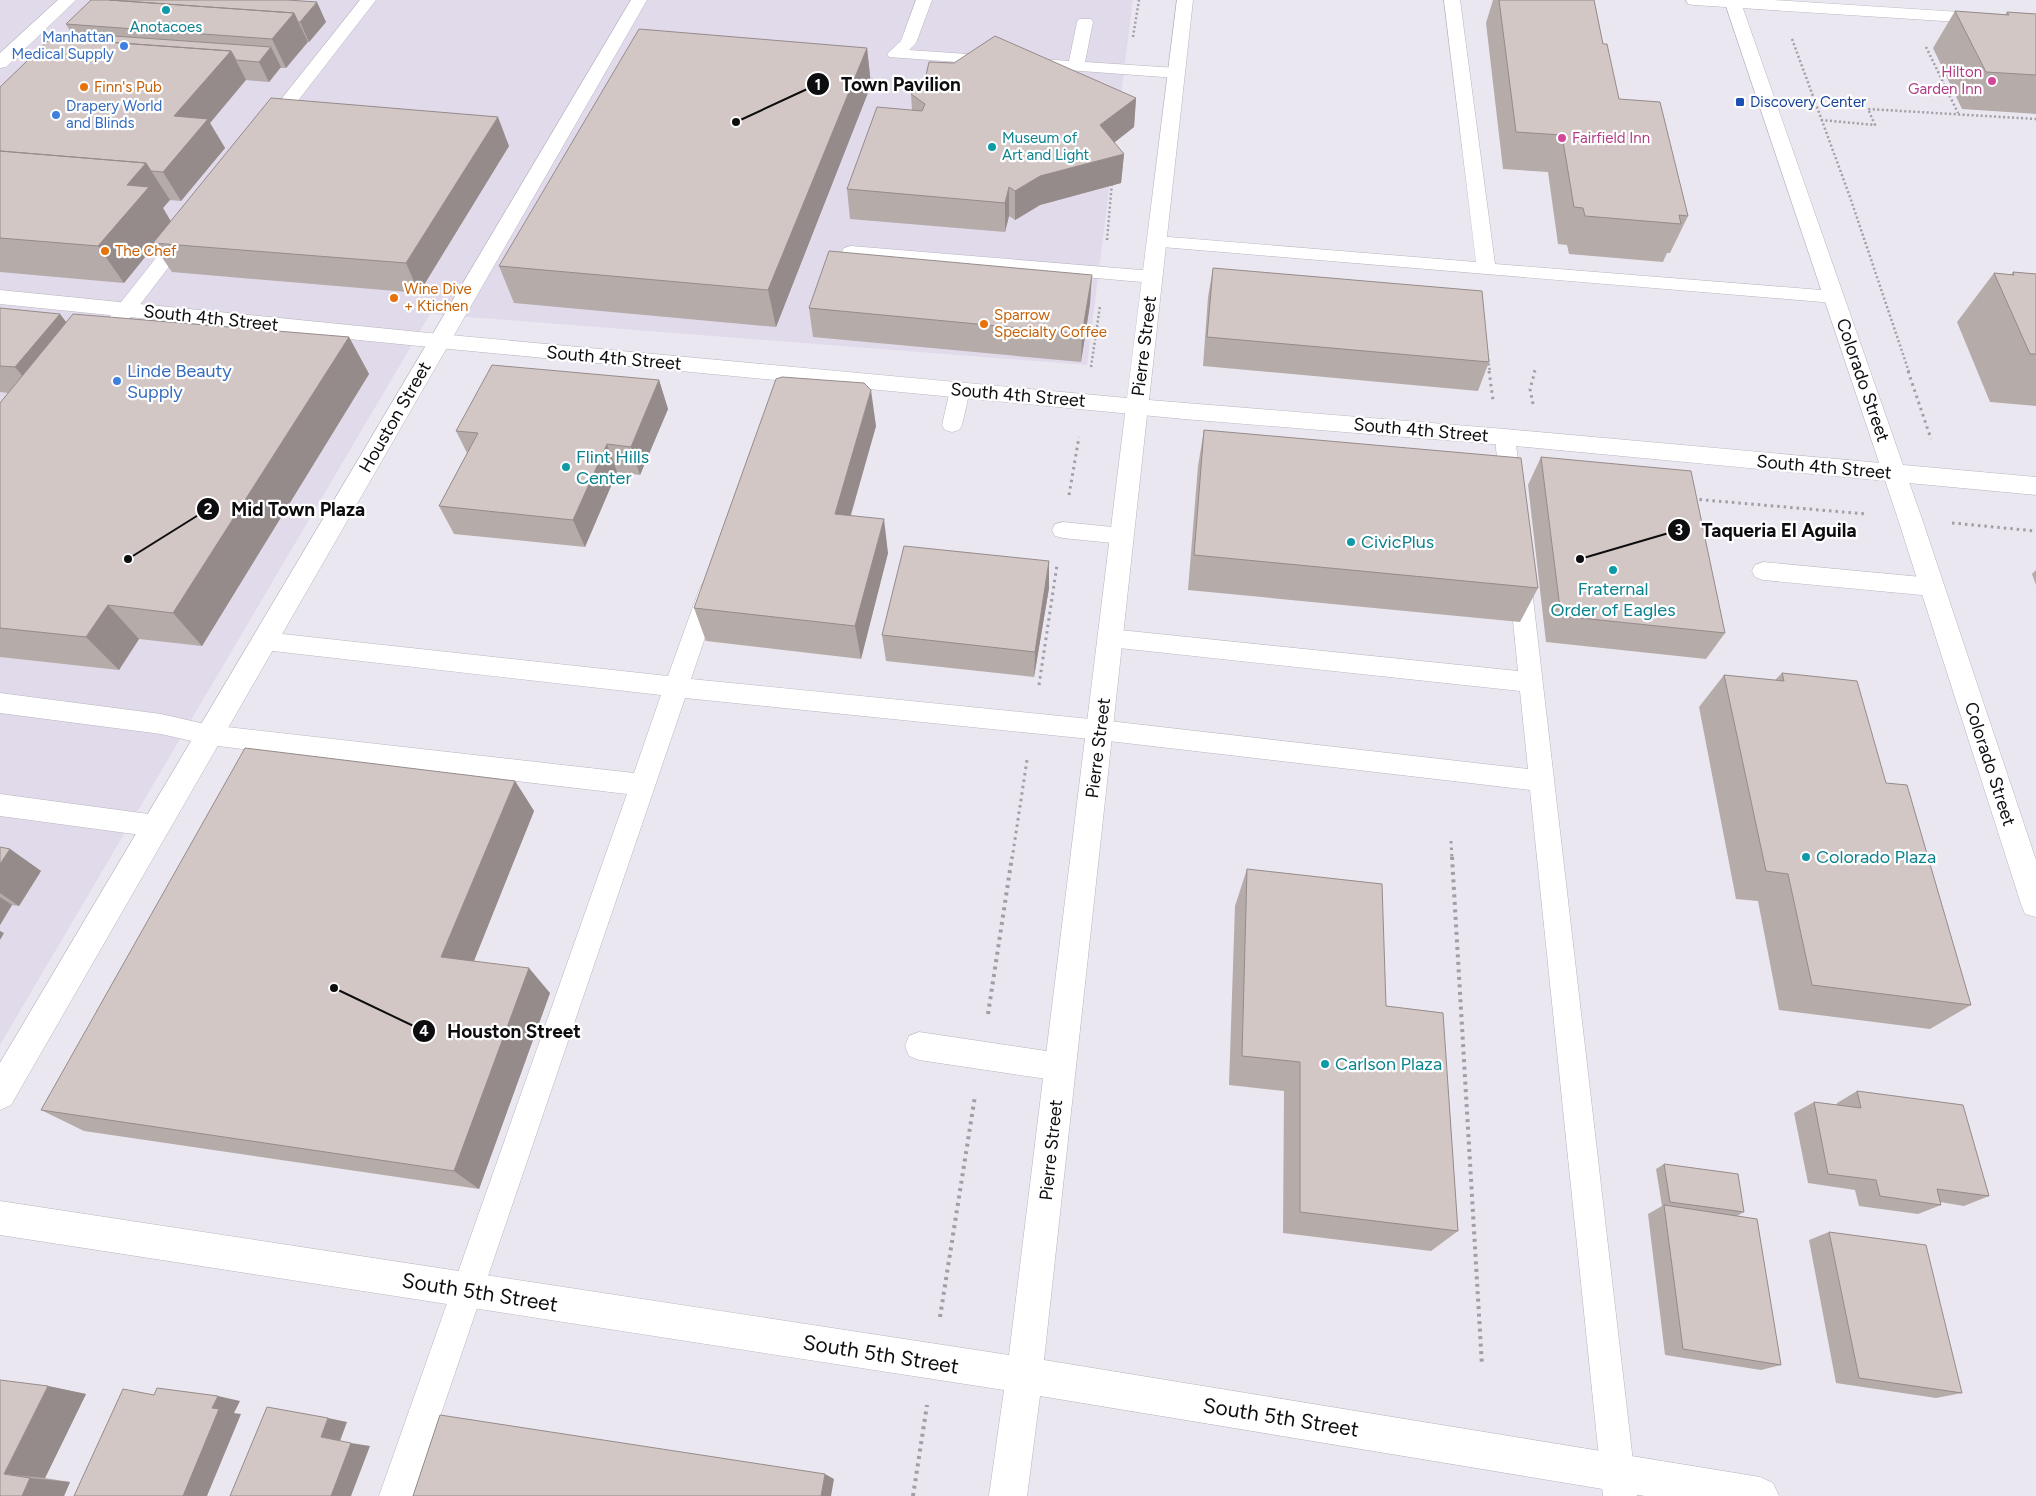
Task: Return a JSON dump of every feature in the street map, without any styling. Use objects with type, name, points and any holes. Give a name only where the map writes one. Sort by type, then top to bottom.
[{"type":"street","points":[[0,64],[68,0]]},
{"type":"street","name":"Houston Street","points":[[0,1094],[639,0]]},
{"type":"street","name":"Pierre Street","points":[[1008,1496],[1034,1301],[1185,0]]},
{"type":"street","points":[[1694,0],[2036,22]]},
{"type":"street","name":"Colorado Street","points":[[1733,2],[1895,473],[2036,904]]},
{"type":"street","name":"South 4th Street","points":[[0,297],[127,308],[439,342],[2036,486]]},
{"type":"street","name":"South 5th Street","points":[[0,1218],[1024,1375],[1618,1485],[1760,1496]]},
{"type":"lane","points":[[258,140],[368,0]]},
{"type":"lane","points":[[924,0],[908,43],[895,54],[1177,73]]},
{"type":"lane","points":[[1452,0],[1486,268]]},
{"type":"lane","points":[[1076,66],[1085,22]]},
{"type":"lane","points":[[85,360],[198,218]]},
{"type":"lane","points":[[1157,242],[1834,297]]},
{"type":"lane","points":[[851,252],[1153,277]]},
{"type":"lane","points":[[777,399],[786,373]]},
{"type":"lane","points":[[952,425],[960,390]]},
{"type":"lane","points":[[1505,437],[1513,513]]},
{"type":"lane","points":[[1063,530],[1122,536]]},
{"type":"lane","points":[[1517,553],[1618,1485]]},
{"type":"lane","points":[[396,1496],[719,566]]},
{"type":"lane","points":[[1763,571],[1932,587]]},
{"type":"lane","points":[[1110,638],[1531,682]]},
{"type":"lane","points":[[264,641],[677,687],[1100,730],[1542,781]]},
{"type":"lane","points":[[0,703],[161,724],[209,735],[643,785]]},
{"type":"lane","points":[[0,805],[156,826]]},
{"type":"lane","points":[[919,1046],[1060,1067]]},
{"type":"path","points":[[1128,70],[1139,0]]},
{"type":"path","points":[[1789,32],[1850,197],[1961,524]]},
{"type":"path","points":[[1922,41],[1959,114]]},
{"type":"path","points":[[1821,120],[1874,125],[1868,109],[2036,120]]},
{"type":"path","points":[[1090,376],[1104,273],[1113,175]]},
{"type":"path","points":[[1488,358],[1493,406]]},
{"type":"path","points":[[1534,410],[1530,388],[1535,369]]},
{"type":"path","points":[[913,1496],[1063,530],[1079,439]]},
{"type":"path","points":[[1686,498],[2036,531]]},
{"type":"path","points":[[1451,841],[1482,1366]]},
{"type":"shaded area","points":[[0,0],[1133,0],[1087,365],[430,314],[0,1045]]},
{"type":"building","points":[[91,0],[294,13],[272,39],[66,24]]},
{"type":"building","points":[[109,0],[287,0],[317,2],[298,22],[294,13]]},
{"type":"building","name":"Fairfield Inn","points":[[1499,0],[1594,0],[1603,44],[1607,44],[1619,99],[1660,102],[1688,216],[1679,215],[1681,224],[1585,216],[1583,208],[1574,207],[1562,135],[1516,132]]},
{"type":"building","points":[[1955,11],[2009,15],[2007,12],[2036,14],[2036,75],[1986,72]]},
{"type":"building","points":[[639,29],[867,48],[768,290],[499,266]]},
{"type":"building","points":[[71,33],[271,47],[259,62],[236,60],[231,51],[65,39]]},
{"type":"building","name":"Museum of Art and Light","points":[[995,36],[1136,98],[1100,125],[1124,154],[1040,176],[1015,191],[1009,187],[1005,203],[847,189],[877,107],[922,111],[925,104],[911,94],[924,84],[929,62],[954,63]]},
{"type":"building","points":[[51,38],[231,51],[174,116],[208,119],[163,172],[151,171],[146,163],[0,151],[0,87]]},
{"type":"building","points":[[271,98],[498,117],[406,263],[153,243]]},
{"type":"building","points":[[0,151],[146,163],[127,185],[149,187],[98,246],[0,238]]},
{"type":"building","points":[[829,251],[1092,275],[1082,334],[809,308]]},
{"type":"building","points":[[1213,268],[1482,291],[1489,362],[1207,337]]},
{"type":"building","points":[[2013,272],[2036,274],[2036,354],[2030,354],[1994,273],[2014,275]]},
{"type":"building","points":[[0,308],[60,314],[15,367],[0,366]]},
{"type":"building","points":[[73,314],[349,337],[173,613],[108,605],[86,637],[0,628],[0,403]]},
{"type":"building","name":"Flint Hills Center","points":[[492,365],[659,380],[631,447],[607,444],[573,520],[439,506],[478,433],[456,431]]},
{"type":"building","points":[[782,377],[864,383],[871,390],[835,514],[884,519],[855,626],[694,608],[776,379]]},
{"type":"building","name":"CivicPlus","points":[[1204,430],[1521,458],[1538,588],[1194,555]]},
{"type":"building","name":"Fraternal Order of Eagles","points":[[1541,457],[1691,471],[1725,633],[1561,616]]},
{"type":"building","points":[[904,546],[1049,561],[1035,652],[882,635]]},
{"type":"building","name":"Colorado Plaza","points":[[1782,673],[1857,681],[1886,783],[1907,785],[1971,1005],[1812,985],[1788,874],[1766,871],[1724,675],[1784,681]]},
{"type":"building","points":[[245,748],[515,781],[441,957],[529,968],[454,1171],[41,1110]]},
{"type":"building","points":[[0,847],[10,849],[0,864]]},
{"type":"building","name":"Carlson Plaza","points":[[1247,869],[1382,884],[1386,1006],[1443,1013],[1458,1231],[1300,1212],[1300,1062],[1242,1056]]},
{"type":"building","points":[[1857,1091],[1963,1105],[1989,1196],[1937,1189],[1941,1205],[1880,1196],[1876,1180],[1828,1174],[1814,1102],[1861,1108]]},
{"type":"building","points":[[1664,1164],[1738,1174],[1744,1212],[1670,1202]]},
{"type":"building","points":[[1664,1205],[1757,1219],[1781,1365],[1683,1349]]},
{"type":"building","points":[[1829,1232],[1926,1245],[1962,1393],[1859,1378]]},
{"type":"building","points":[[0,1380],[48,1386],[4,1474],[30,1478],[22,1496],[0,1496]]},
{"type":"building","points":[[157,1388],[218,1396],[212,1408],[219,1409],[183,1496],[74,1496],[123,1389],[154,1395]]},
{"type":"building","points":[[267,1407],[328,1418],[321,1437],[351,1443],[331,1496],[230,1496]]},
{"type":"building","points":[[440,1415],[825,1474],[821,1496],[413,1496]]},
{"type":"place","name":"Anotacoes","points":[[166,10]]},
{"type":"place","name":"Manhattan Medical Supply","points":[[124,46]]},
{"type":"place","name":"Hilton Garden Inn","points":[[1992,81]]},
{"type":"place","name":"Finn's Pub","points":[[84,87]]},
{"type":"place","name":"Discovery Center","points":[[1740,102]]},
{"type":"place","name":"Drapery World and Blinds","points":[[56,115]]},
{"type":"place","name":"Town Pavilion","points":[[736,122]]},
{"type":"place","name":"Fairfield Inn","points":[[1562,138]]},
{"type":"place","name":"Museum of Art and Light","points":[[992,147]]},
{"type":"place","name":"The Chef","points":[[105,251]]},
{"type":"place","name":"Wine Dive + Ktichen","points":[[394,298]]},
{"type":"place","name":"Sparrow Specialty Coffee","points":[[984,324]]},
{"type":"place","name":"Linde Beauty Supply","points":[[117,381]]},
{"type":"place","name":"Flint Hills Center","points":[[566,467]]},
{"type":"place","name":"CivicPlus","points":[[1351,542]]},
{"type":"place","name":"Mid Town Plaza","points":[[128,559]]},
{"type":"place","name":"Taqueria El Aguila","points":[[1580,559]]},
{"type":"place","name":"Fraternal Order of Eagles","points":[[1613,570]]},
{"type":"place","name":"Colorado Plaza","points":[[1806,857]]},
{"type":"place","name":"Houston Street","points":[[334,988]]},
{"type":"place","name":"Carlson Plaza","points":[[1325,1064]]}]
